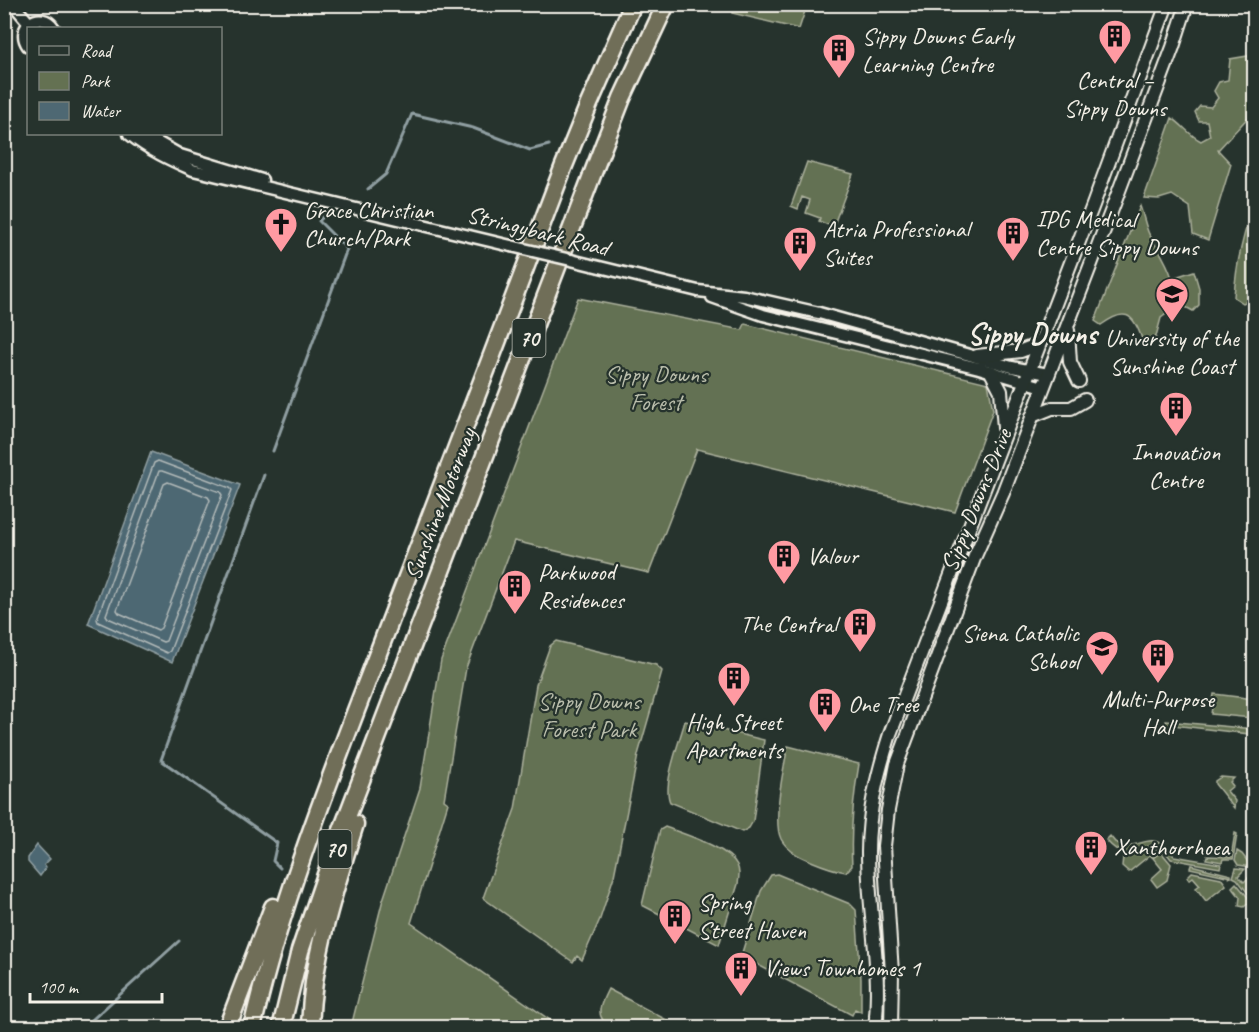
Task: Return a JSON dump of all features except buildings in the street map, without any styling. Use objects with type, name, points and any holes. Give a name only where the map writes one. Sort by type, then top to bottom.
[{"type":"highway","name":"Sunshine Motorway","points":[[252,1028],[285,904],[349,730],[563,168],[633,4]]},
{"type":"highway","name":"Sunshine Motorway","points":[[281,1028],[300,951],[321,886],[622,98],[666,4]]},
{"type":"highway","points":[[309,1028],[317,957],[324,928],[401,674]]},
{"type":"highway","points":[[227,1028],[285,876],[349,730]]},
{"type":"main road","name":"Sippy Downs Drive","points":[[875,1028],[876,975],[868,853],[877,779],[890,734],[1167,4]]},
{"type":"main road","name":"Sippy Downs Drive","points":[[891,1028],[892,974],[884,846],[895,775],[908,733],[975,556],[1003,493],[1169,57],[1187,4]]},
{"type":"main road","points":[[1068,323],[1070,362],[1079,381]]},
{"type":"main road","points":[[977,356],[1021,351],[1039,344]]},
{"type":"main road","points":[[991,372],[1002,390],[1004,432]]},
{"type":"main road","points":[[1032,416],[1052,408],[1071,408],[1085,400]]},
{"type":"street","points":[[13,4],[29,23]]},
{"type":"street","points":[[27,44],[24,32],[29,23],[38,19],[49,22],[53,27]]},
{"type":"street","name":"Stringybark Road","points":[[130,135],[168,159],[193,170],[698,291],[763,315],[991,372],[1026,376],[1048,374]]},
{"type":"street","name":"Stringybark Road","points":[[145,135],[180,155],[270,182],[298,194]]},
{"type":"street","name":"Stringybark Road","points":[[698,291],[754,298],[883,329],[977,356],[1026,376],[1042,387]]},
{"type":"green space","points":[[735,4],[807,5],[799,29],[732,13]]},
{"type":"green space","points":[[1254,55],[1254,111],[1218,150],[1231,164],[1208,240],[1193,234],[1190,207],[1172,195],[1159,199],[1144,198],[1172,118],[1201,141],[1210,136],[1207,121],[1199,121],[1195,112],[1200,106],[1211,107],[1218,98],[1214,91],[1219,82],[1228,80],[1230,59]]},
{"type":"green space","points":[[807,162],[853,174],[833,227],[819,221],[820,218],[806,213],[810,200],[802,197],[798,209],[791,206]]},
{"type":"green space","points":[[1254,204],[1254,299],[1243,303],[1234,297],[1236,273]]},
{"type":"green space","points":[[1140,206],[1149,234],[1172,278],[1194,271],[1199,288],[1199,305],[1193,311],[1180,304],[1161,318],[1155,340],[1151,343],[1142,339],[1135,323],[1127,316],[1116,316],[1101,325],[1095,321]]},
{"type":"green space","name":"Sippy Downs Forest","points":[[578,298],[742,330],[745,324],[988,383],[993,410],[955,512],[697,449],[649,573],[514,541],[466,668],[444,800],[448,803],[411,923],[560,1027],[351,1027],[382,903],[420,788],[441,660]]},
{"type":"green space","name":"Sippy Downs Forest Park","points":[[556,641],[656,665],[662,671],[638,755],[614,876],[600,919],[582,960],[577,956],[573,962],[483,898],[515,809],[536,685],[550,646]]},
{"type":"green space","points":[[1214,694],[1254,699],[1252,718],[1211,714]]},
{"type":"green space","points":[[685,721],[764,740],[753,821],[749,828],[742,832],[670,802],[668,785],[670,774]]},
{"type":"green space","points":[[1166,721],[1254,729],[1254,738],[1249,737],[1249,734],[1173,725],[1172,728],[1165,727]]},
{"type":"green space","points":[[788,746],[859,764],[852,815],[852,866],[846,872],[828,868],[803,857],[790,850],[781,839],[778,807]]},
{"type":"green space","points":[[1221,777],[1234,778],[1230,782],[1233,786],[1227,791],[1235,801],[1234,808],[1215,784],[1215,781]]},
{"type":"green space","points":[[665,827],[715,847],[732,858],[737,865],[738,884],[719,945],[642,905],[660,830]]},
{"type":"green space","points":[[1235,833],[1237,834],[1233,859],[1223,859],[1222,862],[1206,859],[1207,856],[1231,857]]},
{"type":"green space","points":[[1110,836],[1115,842],[1125,846],[1155,841],[1164,846],[1161,849],[1153,846],[1129,853],[1122,852],[1106,840]]},
{"type":"green space","points":[[1167,848],[1174,856],[1221,864],[1220,868],[1171,859],[1164,850]]},
{"type":"green space","points":[[1150,849],[1160,851],[1152,857],[1150,855],[1129,872],[1122,866],[1123,857]]},
{"type":"green space","points":[[1237,851],[1252,867],[1238,865],[1235,860]]},
{"type":"green space","points":[[1161,852],[1171,864],[1167,880],[1157,887],[1151,879],[1162,869],[1153,858]]},
{"type":"green space","points":[[1191,865],[1231,875],[1231,877],[1190,868]]},
{"type":"green space","points":[[1236,868],[1245,869],[1238,876],[1244,882],[1254,872],[1254,901],[1233,877]]},
{"type":"green space","points":[[1192,872],[1221,878],[1226,885],[1206,901],[1196,888],[1200,885],[1193,877],[1189,880],[1187,877]]},
{"type":"green space","points":[[777,874],[850,904],[856,910],[861,1012],[855,1009],[852,1015],[741,956],[761,891],[771,875]]},
{"type":"green space","points":[[1236,883],[1251,901],[1244,907],[1239,906],[1240,897],[1232,887]]},
{"type":"green space","points":[[608,989],[680,1027],[610,1027],[600,1014]]},
{"type":"water","points":[[151,452],[240,485],[172,662],[88,624]]},
{"type":"water","points":[[37,845],[50,859],[44,865],[46,868],[40,876],[28,862],[28,858]]},
{"type":"waterway","points":[[368,189],[386,174],[412,114],[473,128],[530,150],[549,145]]},
{"type":"waterway","points":[[273,451],[347,249],[319,221],[323,217]]},
{"type":"waterway","points":[[264,475],[161,760],[277,843],[273,861],[280,868]]},
{"type":"waterway","points":[[83,1028],[179,941]]},
{"type":"place","name":"Central – Sippy Downs","points":[[1115,65]]},
{"type":"place","name":"Sippy Downs Early Learning Centre","points":[[839,79]]},
{"type":"place","name":"Grace Christian Church/Park","points":[[281,253]]},
{"type":"place","name":"IPG Medical Centre Sippy Downs","points":[[1013,262]]},
{"type":"place","name":"Atria Professional Suites","points":[[800,272]]},
{"type":"place","name":"University of the Sunshine Coast","points":[[1172,323]]},
{"type":"place","name":"Innovation Centre","points":[[1176,437]]},
{"type":"place","name":"Valour","points":[[784,585]]},
{"type":"place","name":"Parkwood Residences","points":[[515,615]]},
{"type":"place","name":"The Central","points":[[860,653]]},
{"type":"place","name":"Siena Catholic School","points":[[1102,676]]},
{"type":"place","name":"Multi-Purpose Hall","points":[[1158,684]]},
{"type":"place","name":"High Street Apartments","points":[[734,707]]},
{"type":"place","name":"One Tree","points":[[825,733]]},
{"type":"place","name":"Xanthorrhoea","points":[[1091,876]]},
{"type":"place","name":"Spring Street Haven","points":[[675,945]]},
{"type":"place","name":"Views Townhomes 1","points":[[741,997]]},
{"type":"district","name":"Sippy Downs","points":[[1032,334]]}]
